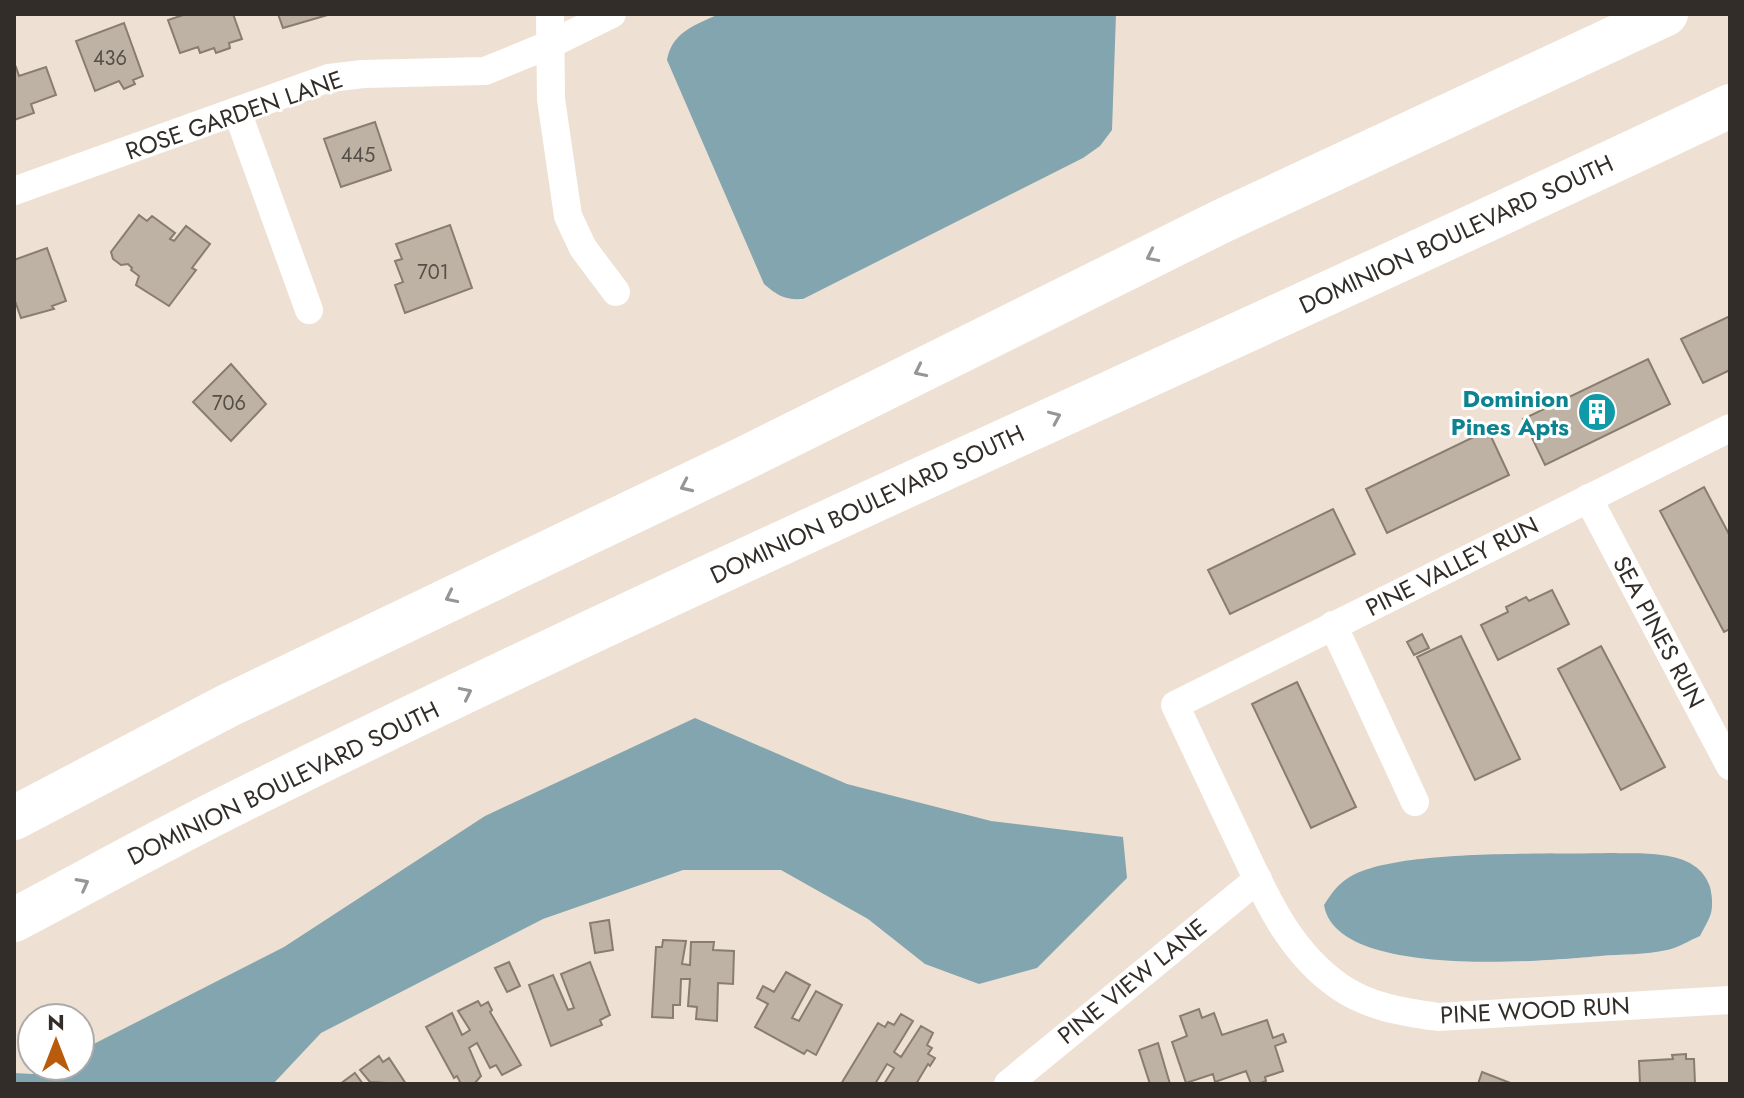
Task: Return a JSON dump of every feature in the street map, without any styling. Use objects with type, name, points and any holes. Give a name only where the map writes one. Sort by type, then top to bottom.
[{"type":"highway","points":[[1222,221],[1594,14]]},
{"type":"highway","points":[[14,818],[227,706],[759,451],[1222,221],[1666,14]]},
{"type":"highway","name":"DOMINION BOULEVARD SOUTH","points":[[14,920],[239,801],[826,521],[1521,206],[1730,106]]},
{"type":"highway","points":[[1521,206],[1730,134]]},
{"type":"street","points":[[550,14],[551,99],[568,216],[583,248],[616,292]]},
{"type":"street","name":"ROSE GARDEN LANE","points":[[14,191],[329,78],[363,74],[485,71],[612,14]]},
{"type":"street","points":[[237,111],[309,310]]},
{"type":"street","name":"PINE VALLEY RUN","points":[[1175,705],[1730,428]]},
{"type":"street","name":"SEA PINES RUN","points":[[1588,498],[1730,766]]},
{"type":"street","points":[[1333,625],[1415,802]]},
{"type":"street","name":"PINE WOOD RUN","points":[[1175,705],[1279,922],[1309,962],[1340,987],[1363,1000],[1396,1011],[1438,1017],[1730,1000]]},
{"type":"street","name":"PINE VIEW LANE","points":[[1008,1084],[1258,879]]},
{"type":"water","points":[[719,14],[1116,14],[1112,130],[1100,146],[1083,158],[803,299],[786,298],[764,284],[667,60],[679,36]]},
{"type":"water","points":[[695,718],[847,784],[991,821],[1123,837],[1127,878],[1037,968],[979,984],[925,964],[868,919],[781,870],[683,870],[543,919],[321,1033],[273,1084],[14,1084],[14,1073],[16,1082],[96,1082],[96,1043],[284,947],[485,816]]},
{"type":"water","points":[[1652,854],[1681,859],[1704,874],[1710,887],[1712,907],[1700,936],[1671,949],[1651,953],[1535,961],[1446,960],[1402,955],[1364,945],[1337,929],[1324,905],[1334,890],[1348,878],[1370,868],[1400,862],[1473,855]]},
{"type":"building","points":[[186,14],[233,14],[242,39],[229,43],[230,48],[216,53],[214,48],[200,53],[198,47],[180,53],[168,20]]},
{"type":"building","points":[[278,14],[331,14],[283,28]]},
{"type":"building","points":[[124,23],[143,76],[124,89],[119,81],[95,91],[76,41]]},
{"type":"building","points":[[46,67],[56,95],[31,104],[34,113],[14,120],[14,68],[19,76]]},
{"type":"building","points":[[375,122],[391,170],[341,187],[324,139]]},
{"type":"building","points":[[139,215],[147,221],[152,216],[175,233],[170,239],[174,241],[186,226],[210,244],[192,268],[196,270],[169,306],[136,285],[139,276],[128,264],[121,265],[113,259],[111,252]]},
{"type":"building","points":[[450,225],[472,288],[405,313],[395,285],[403,282],[395,261],[402,259],[396,244]]},
{"type":"building","points":[[47,248],[66,301],[52,306],[54,309],[21,318],[14,298],[14,260]]},
{"type":"building","points":[[1730,316],[1730,370],[1703,383],[1681,339]]},
{"type":"building","name":"Dominion Pines Apts","points":[[1648,359],[1670,404],[1545,465],[1523,419]]},
{"type":"building","points":[[231,364],[266,404],[231,441],[193,402]]},
{"type":"building","points":[[1488,430],[1509,475],[1387,533],[1366,489]]},
{"type":"building","points":[[1704,487],[1730,536],[1730,629],[1724,632],[1660,511]]},
{"type":"building","points":[[1333,509],[1355,554],[1230,614],[1208,570]]},
{"type":"building","points":[[1552,590],[1569,624],[1498,660],[1481,625],[1508,612],[1506,607],[1526,597],[1529,601]]},
{"type":"building","points":[[1422,634],[1429,648],[1414,655],[1407,642]]},
{"type":"building","points":[[1461,636],[1520,759],[1475,780],[1417,657]]},
{"type":"building","points":[[1601,646],[1665,767],[1621,790],[1558,669]]},
{"type":"building","points":[[1297,682],[1356,807],[1311,828],[1252,704]]},
{"type":"building","points":[[609,920],[613,950],[595,953],[590,923]]},
{"type":"building","points":[[663,940],[686,941],[682,964],[690,965],[691,942],[714,942],[713,950],[734,951],[733,984],[718,983],[717,1021],[696,1019],[697,1007],[688,1006],[690,979],[681,979],[680,1005],[673,1005],[673,1018],[652,1017],[656,947],[662,947]]},
{"type":"building","points":[[509,962],[520,986],[507,992],[495,968]]},
{"type":"building","points":[[590,962],[610,1015],[600,1020],[602,1025],[551,1046],[529,985],[553,975],[568,1010],[574,1008],[561,974]]},
{"type":"building","points":[[786,972],[810,985],[792,1018],[799,1021],[816,991],[842,1005],[816,1055],[807,1050],[804,1054],[755,1027],[768,1004],[757,998],[763,986],[774,992]]},
{"type":"building","points":[[478,1001],[481,1006],[488,1002],[490,1012],[521,1065],[502,1075],[496,1065],[490,1068],[477,1043],[469,1048],[481,1076],[474,1084],[461,1084],[457,1076],[454,1078],[426,1027],[452,1013],[462,1035],[470,1030],[458,1011]]},
{"type":"building","points":[[1199,1009],[1202,1018],[1214,1013],[1222,1035],[1267,1020],[1273,1038],[1283,1034],[1286,1042],[1275,1046],[1283,1071],[1265,1077],[1266,1081],[1258,1084],[1251,1084],[1246,1071],[1215,1082],[1213,1074],[1186,1083],[1172,1042],[1187,1036],[1180,1016]]},
{"type":"building","points":[[901,1014],[913,1021],[894,1052],[901,1057],[921,1026],[933,1033],[927,1045],[932,1048],[928,1054],[935,1058],[916,1084],[884,1084],[894,1068],[887,1064],[875,1084],[841,1084],[878,1023],[885,1027],[888,1022],[894,1025]]},
{"type":"building","points":[[1158,1043],[1170,1084],[1150,1084],[1139,1050]]},
{"type":"building","points":[[1686,1054],[1686,1059],[1694,1059],[1695,1084],[1640,1084],[1639,1061],[1673,1059],[1672,1055]]},
{"type":"building","points":[[379,1056],[383,1062],[389,1058],[406,1084],[370,1082],[360,1070]]},
{"type":"building","points":[[1482,1072],[1513,1084],[1478,1084]]},
{"type":"building","points":[[355,1073],[363,1084],[340,1084]]},
{"type":"place","name":"Dominion Pines Apts","points":[[1597,412]]}]
